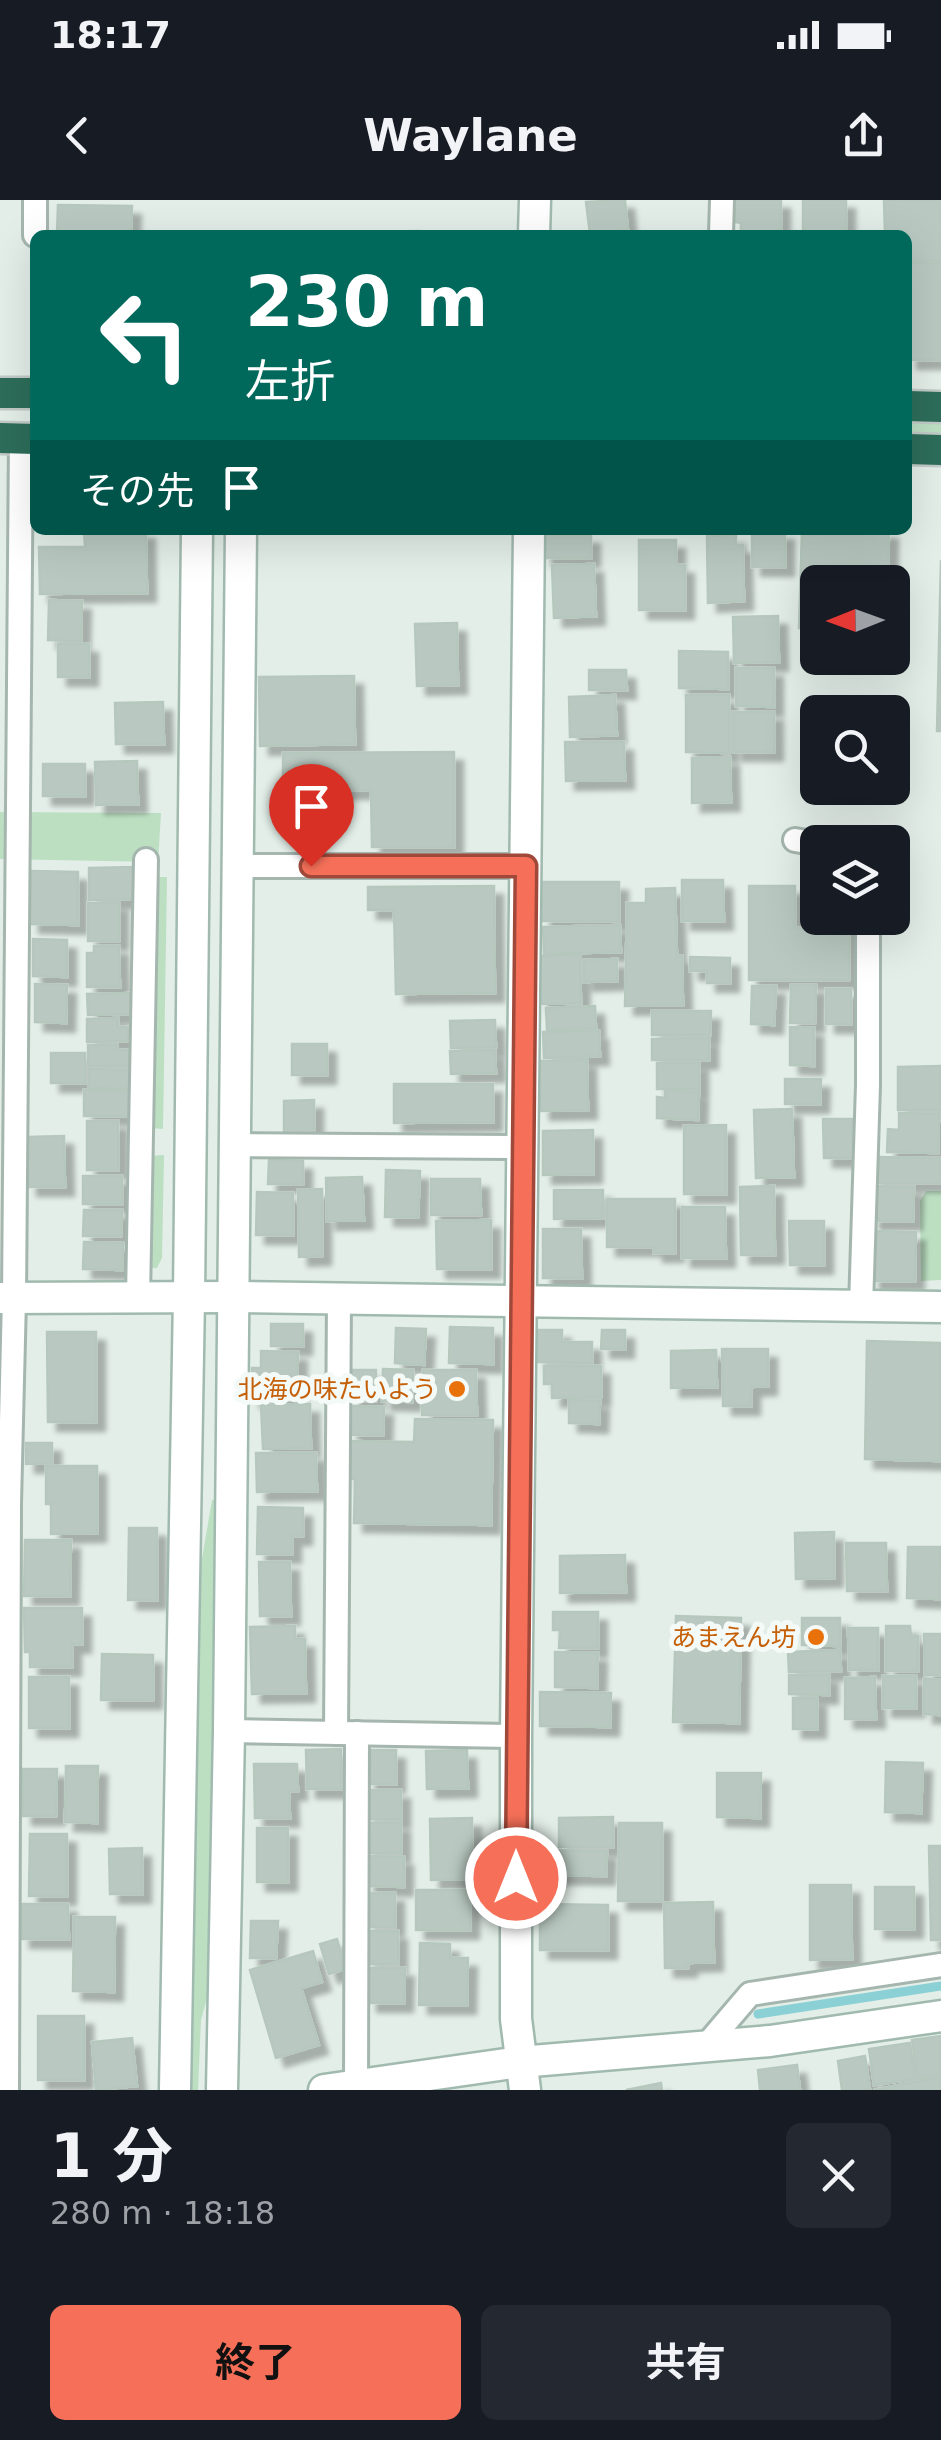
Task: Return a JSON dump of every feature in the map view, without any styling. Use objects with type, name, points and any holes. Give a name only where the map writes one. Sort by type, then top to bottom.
[{"type":"highway","points":[[0,393],[30,393]]},
{"type":"highway","points":[[912,406],[941,407]]},
{"type":"highway","points":[[912,450],[941,450]]},
{"type":"street","points":[[35,200],[35,230]]},
{"type":"street","points":[[534,200],[534,230]]},
{"type":"street","points":[[721,230],[722,200]]},
{"type":"street","points":[[7,2090],[7,1298],[19,439]]},
{"type":"street","points":[[175,2090],[197,535]]},
{"type":"street","points":[[222,2090],[241,535]]},
{"type":"street","points":[[523,2076],[516,2019],[516,1736],[529,535]]},
{"type":"street","points":[[138,1298],[146,860]]},
{"type":"street","points":[[239,866],[526,866]]},
{"type":"street","points":[[861,1307],[868,935]]},
{"type":"street","points":[[234,1146],[522,1146]]},
{"type":"street","points":[[7,1298],[232,1297],[941,1307]]},
{"type":"street","points":[[339,1299],[356,2086]]},
{"type":"street","points":[[229,1732],[516,1736]]},
{"type":"street","points":[[703,2049],[750,1994],[941,1965]]},
{"type":"street","points":[[324,2090],[523,2076],[941,2016]]},
{"type":"green space","points":[[912,420],[941,421],[941,435],[912,434]]},
{"type":"green space","points":[[0,812],[161,813],[158,862],[0,859]]},
{"type":"green space","points":[[153,877],[167,877],[163,1129],[149,1128]]},
{"type":"green space","points":[[164,1155],[162,1258],[157,1268],[149,1268],[149,1156]]},
{"type":"green space","points":[[926,1191],[941,1191],[941,1280],[921,1281],[920,1201]]},
{"type":"green space","points":[[218,1499],[207,1998],[201,2020],[198,2090],[188,2090],[197,1587],[212,1500]]},
{"type":"building","points":[[625,200],[628,230],[590,230],[586,202]]},
{"type":"building","points":[[735,200],[781,200],[781,230],[741,230],[741,223],[735,222]]},
{"type":"building","points":[[803,200],[846,200],[846,230],[803,230]]},
{"type":"building","points":[[884,200],[941,200],[941,260],[912,261],[912,230],[885,230]]},
{"type":"building","points":[[58,205],[132,206],[131,230],[57,230]]},
{"type":"building","points":[[912,263],[941,263],[941,360],[912,360]]},
{"type":"building","points":[[84,535],[146,535],[147,593],[40,594],[39,547],[85,547]]},
{"type":"building","points":[[542,535],[591,535],[591,558],[543,558]]},
{"type":"building","points":[[736,535],[736,545],[743,545],[744,601],[708,603],[707,536]]},
{"type":"building","points":[[752,535],[785,535],[785,567],[752,567]]},
{"type":"building","points":[[802,535],[889,535],[888,565],[801,565]]},
{"type":"building","points":[[639,540],[676,540],[676,565],[685,565],[685,610],[639,610]]},
{"type":"building","points":[[941,560],[941,731],[937,731]]},
{"type":"building","points":[[594,564],[596,616],[554,618],[552,565]]},
{"type":"building","points":[[49,600],[82,601],[81,641],[48,640]]},
{"type":"building","points":[[778,616],[779,662],[734,663],[733,617]]},
{"type":"building","points":[[457,623],[458,685],[417,686],[415,624]]},
{"type":"building","points":[[58,644],[89,644],[89,677],[58,677]]},
{"type":"building","points":[[679,651],[728,652],[728,689],[679,688]]},
{"type":"building","points":[[736,668],[774,668],[774,707],[736,706]]},
{"type":"building","points":[[589,670],[626,670],[627,690],[589,690]]},
{"type":"building","points":[[354,676],[355,744],[260,746],[259,677]]},
{"type":"building","points":[[615,695],[617,735],[570,737],[569,697]]},
{"type":"building","points":[[686,695],[729,695],[729,753],[686,752]]},
{"type":"building","points":[[163,702],[164,744],[116,744],[115,703]]},
{"type":"building","points":[[733,712],[774,712],[774,752],[733,752]]},
{"type":"building","points":[[565,742],[624,742],[625,780],[566,781]]},
{"type":"building","points":[[454,752],[454,847],[372,847],[371,790],[283,790],[283,753]]},
{"type":"building","points":[[730,757],[731,802],[692,803],[692,758]]},
{"type":"building","points":[[137,761],[138,804],[96,805],[95,762]]},
{"type":"building","points":[[43,764],[85,764],[85,796],[43,796]]},
{"type":"building","points":[[135,867],[136,899],[89,900],[89,868]]},
{"type":"building","points":[[30,871],[78,872],[78,925],[30,924]]},
{"type":"building","points":[[682,880],[723,880],[724,921],[682,921]]},
{"type":"building","points":[[541,882],[619,882],[619,921],[542,921]]},
{"type":"building","points":[[494,886],[495,993],[396,994],[394,910],[368,910],[368,887]]},
{"type":"building","points":[[749,886],[795,886],[795,928],[800,928],[800,935],[849,935],[849,980],[749,980]]},
{"type":"building","points":[[675,888],[683,1005],[625,1006],[627,903],[646,903],[646,889]]},
{"type":"building","points":[[88,903],[119,903],[119,941],[88,941]]},
{"type":"building","points":[[620,925],[621,952],[544,954],[543,927]]},
{"type":"building","points":[[33,939],[67,940],[67,977],[33,976]]},
{"type":"building","points":[[94,946],[119,946],[120,987],[87,987],[87,953],[94,953]]},
{"type":"building","points":[[580,955],[581,1003],[539,1004],[538,956]]},
{"type":"building","points":[[690,957],[730,958],[730,983],[707,983],[707,971],[690,971]]},
{"type":"building","points":[[617,959],[617,981],[584,982],[584,960]]},
{"type":"building","points":[[35,984],[67,985],[66,1023],[35,1022]]},
{"type":"building","points":[[791,985],[816,985],[815,1023],[790,1023]]},
{"type":"building","points":[[752,986],[776,986],[774,1025],[751,1024]]},
{"type":"building","points":[[826,989],[851,989],[851,1024],[826,1024]]},
{"type":"building","points":[[134,993],[135,1014],[88,1015],[87,994]]},
{"type":"building","points":[[595,1006],[596,1028],[547,1030],[546,1008]]},
{"type":"building","points":[[652,1011],[711,1011],[710,1035],[652,1035]]},
{"type":"building","points":[[118,1018],[118,1027],[128,1027],[128,1041],[87,1042],[87,1019]]},
{"type":"building","points":[[495,1020],[496,1047],[451,1048],[450,1021]]},
{"type":"building","points":[[790,1027],[814,1028],[814,1066],[790,1065]]},
{"type":"building","points":[[599,1031],[600,1056],[544,1058],[543,1032]]},
{"type":"building","points":[[709,1038],[709,1060],[652,1060],[652,1039]]},
{"type":"building","points":[[292,1044],[327,1044],[327,1075],[292,1075]]},
{"type":"building","points":[[88,1045],[117,1045],[117,1050],[131,1050],[131,1066],[88,1066]]},
{"type":"building","points":[[495,1050],[496,1073],[451,1074],[450,1051]]},
{"type":"building","points":[[51,1053],[85,1053],[85,1083],[51,1083]]},
{"type":"building","points":[[587,1060],[588,1110],[541,1111],[540,1061]]},
{"type":"building","points":[[657,1063],[699,1063],[699,1089],[657,1089]]},
{"type":"building","points":[[941,1066],[941,1110],[898,1110],[898,1067]]},
{"type":"building","points":[[89,1069],[134,1070],[134,1089],[89,1088]]},
{"type":"building","points":[[785,1079],[821,1079],[820,1104],[785,1104]]},
{"type":"building","points":[[394,1084],[493,1084],[493,1122],[394,1123]]},
{"type":"building","points":[[84,1090],[128,1090],[129,1116],[84,1116]]},
{"type":"building","points":[[665,1091],[699,1092],[698,1120],[657,1118],[657,1097],[665,1098]]},
{"type":"building","points":[[314,1100],[314,1133],[284,1134],[284,1101]]},
{"type":"building","points":[[792,1109],[794,1177],[756,1178],[754,1110]]},
{"type":"building","points":[[899,1113],[939,1114],[938,1153],[887,1152],[888,1129],[899,1130]]},
{"type":"building","points":[[823,1119],[852,1119],[853,1158],[824,1158]]},
{"type":"building","points":[[87,1121],[118,1121],[118,1170],[87,1170]]},
{"type":"building","points":[[726,1125],[726,1194],[684,1194],[684,1126]]},
{"type":"building","points":[[593,1130],[593,1174],[543,1175],[543,1131]]},
{"type":"building","points":[[64,1136],[65,1187],[28,1187],[27,1137]]},
{"type":"building","points":[[873,1157],[941,1158],[941,1183],[872,1183]]},
{"type":"building","points":[[269,1160],[303,1161],[303,1184],[268,1184]]},
{"type":"building","points":[[386,1170],[420,1171],[418,1217],[385,1217]]},
{"type":"building","points":[[83,1176],[122,1176],[122,1204],[83,1204]]},
{"type":"building","points":[[362,1177],[364,1220],[327,1221],[326,1178]]},
{"type":"building","points":[[431,1179],[480,1179],[481,1215],[431,1215]]},
{"type":"building","points":[[774,1186],[775,1255],[741,1255],[740,1187]]},
{"type":"building","points":[[871,1186],[914,1187],[913,1221],[871,1221]]},
{"type":"building","points":[[322,1189],[322,1256],[299,1257],[298,1190]]},
{"type":"building","points":[[554,1190],[603,1190],[603,1218],[554,1219]]},
{"type":"building","points":[[257,1192],[293,1193],[293,1235],[256,1235]]},
{"type":"building","points":[[607,1199],[675,1199],[675,1253],[654,1253],[654,1247],[607,1247]]},
{"type":"building","points":[[682,1207],[725,1207],[726,1258],[682,1258]]},
{"type":"building","points":[[84,1210],[122,1210],[121,1236],[83,1236]]},
{"type":"building","points":[[491,1220],[491,1269],[437,1269],[436,1221]]},
{"type":"building","points":[[789,1221],[824,1221],[824,1265],[790,1265]]},
{"type":"building","points":[[543,1229],[581,1229],[582,1278],[543,1278]]},
{"type":"building","points":[[871,1231],[916,1232],[915,1281],[871,1281]]},
{"type":"building","points":[[84,1242],[123,1243],[122,1270],[83,1269]]},
{"type":"building","points":[[271,1324],[303,1324],[303,1346],[271,1346]]},
{"type":"building","points":[[450,1327],[493,1328],[493,1364],[449,1363]]},
{"type":"building","points":[[396,1328],[426,1329],[424,1365],[395,1363]]},
{"type":"building","points":[[537,1330],[562,1330],[562,1342],[592,1342],[592,1363],[537,1362]]},
{"type":"building","points":[[602,1330],[625,1330],[625,1349],[601,1349]]},
{"type":"building","points":[[47,1332],[96,1332],[96,1422],[48,1422]]},
{"type":"building","points":[[867,1341],[941,1343],[941,1461],[865,1459]]},
{"type":"building","points":[[722,1349],[768,1349],[768,1386],[751,1387],[751,1406],[723,1406]]},
{"type":"building","points":[[716,1350],[717,1387],[671,1388],[671,1351]]},
{"type":"building","points":[[261,1351],[298,1352],[297,1401],[251,1399],[252,1368],[261,1368]]},
{"type":"building","points":[[544,1366],[601,1366],[601,1397],[552,1398],[552,1384],[544,1384]]},
{"type":"building","points":[[383,1369],[413,1370],[412,1402],[382,1401]]},
{"type":"building","points":[[351,1370],[376,1370],[376,1401],[351,1401]]},
{"type":"building","points":[[423,1370],[476,1370],[477,1415],[422,1415]]},
{"type":"building","points":[[569,1400],[600,1401],[599,1424],[569,1423]]},
{"type":"building","points":[[310,1404],[311,1448],[263,1449],[261,1405]]},
{"type":"building","points":[[350,1406],[384,1407],[383,1435],[349,1435]]},
{"type":"building","points":[[415,1419],[493,1420],[491,1525],[354,1523],[355,1479],[348,1479],[349,1441],[414,1442]]},
{"type":"building","points":[[26,1443],[52,1443],[52,1463],[26,1464]]},
{"type":"building","points":[[256,1453],[316,1453],[317,1491],[257,1492]]},
{"type":"building","points":[[46,1466],[97,1466],[97,1533],[51,1534]]},
{"type":"building","points":[[258,1507],[303,1508],[303,1536],[292,1536],[292,1554],[257,1554]]},
{"type":"building","points":[[129,1528],[157,1528],[157,1600],[128,1600]]},
{"type":"building","points":[[834,1532],[834,1578],[796,1579],[795,1533]]},
{"type":"building","points":[[25,1540],[71,1540],[70,1596],[24,1596]]},
{"type":"building","points":[[846,1543],[886,1543],[887,1591],[847,1591]]},
{"type":"building","points":[[908,1547],[940,1547],[939,1599],[907,1598]]},
{"type":"building","points":[[625,1555],[626,1592],[560,1593],[560,1556]]},
{"type":"building","points":[[259,1562],[290,1562],[291,1616],[260,1616]]},
{"type":"building","points":[[24,1608],[82,1608],[82,1644],[72,1644],[72,1667],[30,1667],[30,1652],[25,1652]]},
{"type":"building","points":[[553,1612],[598,1612],[598,1648],[559,1648],[560,1630],[553,1630]]},
{"type":"building","points":[[676,1616],[741,1618],[739,1723],[673,1722]]},
{"type":"building","points":[[802,1618],[840,1618],[840,1646],[802,1645]]},
{"type":"building","points":[[295,1626],[295,1639],[305,1639],[306,1693],[252,1694],[250,1627]]},
{"type":"building","points":[[886,1626],[910,1626],[911,1637],[918,1636],[918,1671],[886,1671]]},
{"type":"building","points":[[848,1628],[878,1628],[878,1670],[849,1670]]},
{"type":"building","points":[[924,1634],[941,1634],[941,1675],[925,1675]]},
{"type":"building","points":[[840,1650],[841,1671],[789,1672],[788,1652]]},
{"type":"building","points":[[555,1652],[598,1653],[597,1688],[555,1687]]},
{"type":"building","points":[[102,1654],[153,1655],[153,1700],[101,1700]]},
{"type":"building","points":[[789,1675],[829,1675],[829,1695],[789,1694]]},
{"type":"building","points":[[883,1676],[916,1676],[916,1708],[883,1708]]},
{"type":"building","points":[[29,1677],[69,1677],[69,1728],[29,1728]]},
{"type":"building","points":[[875,1677],[876,1719],[845,1719],[845,1678]]},
{"type":"building","points":[[924,1679],[941,1680],[941,1715],[924,1714]]},
{"type":"building","points":[[540,1692],[611,1693],[610,1727],[540,1726]]},
{"type":"building","points":[[793,1698],[817,1698],[817,1729],[793,1729]]},
{"type":"building","points":[[341,1749],[341,1789],[307,1789],[306,1750]]},
{"type":"building","points":[[366,1750],[396,1750],[396,1784],[367,1784]]},
{"type":"building","points":[[467,1750],[468,1788],[427,1789],[426,1751]]},
{"type":"building","points":[[886,1762],[923,1763],[921,1813],[885,1812]]},
{"type":"building","points":[[254,1764],[297,1764],[298,1791],[289,1791],[290,1818],[255,1818]]},
{"type":"building","points":[[66,1766],[98,1766],[97,1823],[65,1822]]},
{"type":"building","points":[[23,1769],[57,1769],[56,1816],[23,1816]]},
{"type":"building","points":[[717,1773],[761,1773],[760,1818],[717,1817]]},
{"type":"building","points":[[365,1790],[401,1790],[401,1819],[365,1819]]},
{"type":"building","points":[[613,1817],[613,1847],[559,1847],[559,1818]]},
{"type":"building","points":[[472,1818],[472,1879],[431,1880],[430,1819]]},
{"type":"building","points":[[365,1823],[401,1823],[401,1853],[365,1853]]},
{"type":"building","points":[[619,1823],[662,1823],[662,1901],[618,1901]]},
{"type":"building","points":[[257,1828],[288,1828],[288,1882],[257,1882]]},
{"type":"building","points":[[30,1834],[67,1834],[67,1896],[29,1896]]},
{"type":"building","points":[[929,1846],[941,1846],[941,1940],[931,1940]]},
{"type":"building","points":[[142,1848],[142,1894],[110,1894],[109,1849]]},
{"type":"building","points":[[536,1850],[607,1851],[606,1876],[536,1875]]},
{"type":"building","points":[[366,1856],[404,1857],[404,1887],[366,1886]]},
{"type":"building","points":[[810,1885],[851,1885],[852,1959],[810,1960]]},
{"type":"building","points":[[875,1887],[914,1887],[914,1929],[875,1929]]},
{"type":"building","points":[[416,1890],[470,1890],[470,1930],[416,1930]]},
{"type":"building","points":[[365,1893],[395,1893],[395,1927],[366,1927]]},
{"type":"building","points":[[713,1902],[714,1962],[665,1968],[664,1903]]},
{"type":"building","points":[[21,1904],[68,1904],[69,1939],[21,1939]]},
{"type":"building","points":[[540,1904],[608,1905],[608,1950],[540,1950]]},
{"type":"building","points":[[74,1917],[115,1917],[114,1992],[73,1991]]},
{"type":"building","points":[[251,1921],[278,1921],[276,1958],[250,1958]]},
{"type":"building","points":[[366,1931],[398,1931],[398,1964],[366,1964]]},
{"type":"building","points":[[337,1939],[346,1969],[329,1974],[320,1944]]},
{"type":"building","points":[[420,1943],[450,1944],[450,1958],[468,1958],[467,2005],[419,2005]]},
{"type":"building","points":[[313,1951],[322,1982],[301,1988],[319,2045],[276,2058],[250,1970]]},
{"type":"building","points":[[369,1968],[405,1968],[404,2003],[368,2003]]},
{"type":"building","points":[[38,2016],[84,2016],[84,2080],[38,2080]]},
{"type":"building","points":[[941,2036],[941,2074],[918,2079],[912,2040]]},
{"type":"building","points":[[132,2038],[137,2086],[96,2090],[92,2042]]},
{"type":"building","points":[[910,2043],[915,2079],[874,2085],[869,2049]]},
{"type":"building","points":[[865,2056],[870,2090],[842,2090],[838,2061]]},
{"type":"building","points":[[797,2065],[800,2090],[760,2090],[758,2070]]},
{"type":"building","points":[[941,2077],[941,2090],[874,2090]]},
{"type":"building","points":[[661,2083],[662,2090],[626,2090]]},
{"type":"waterway","points":[[758,2014],[941,1986]]},
{"type":"place","name":"北海の味たいよう","points":[[457,1389]]},
{"type":"place","name":"あまえん坊","points":[[816,1637]]},
{"type":"route","points":[[311,866],[526,866],[516,1878]]}]
